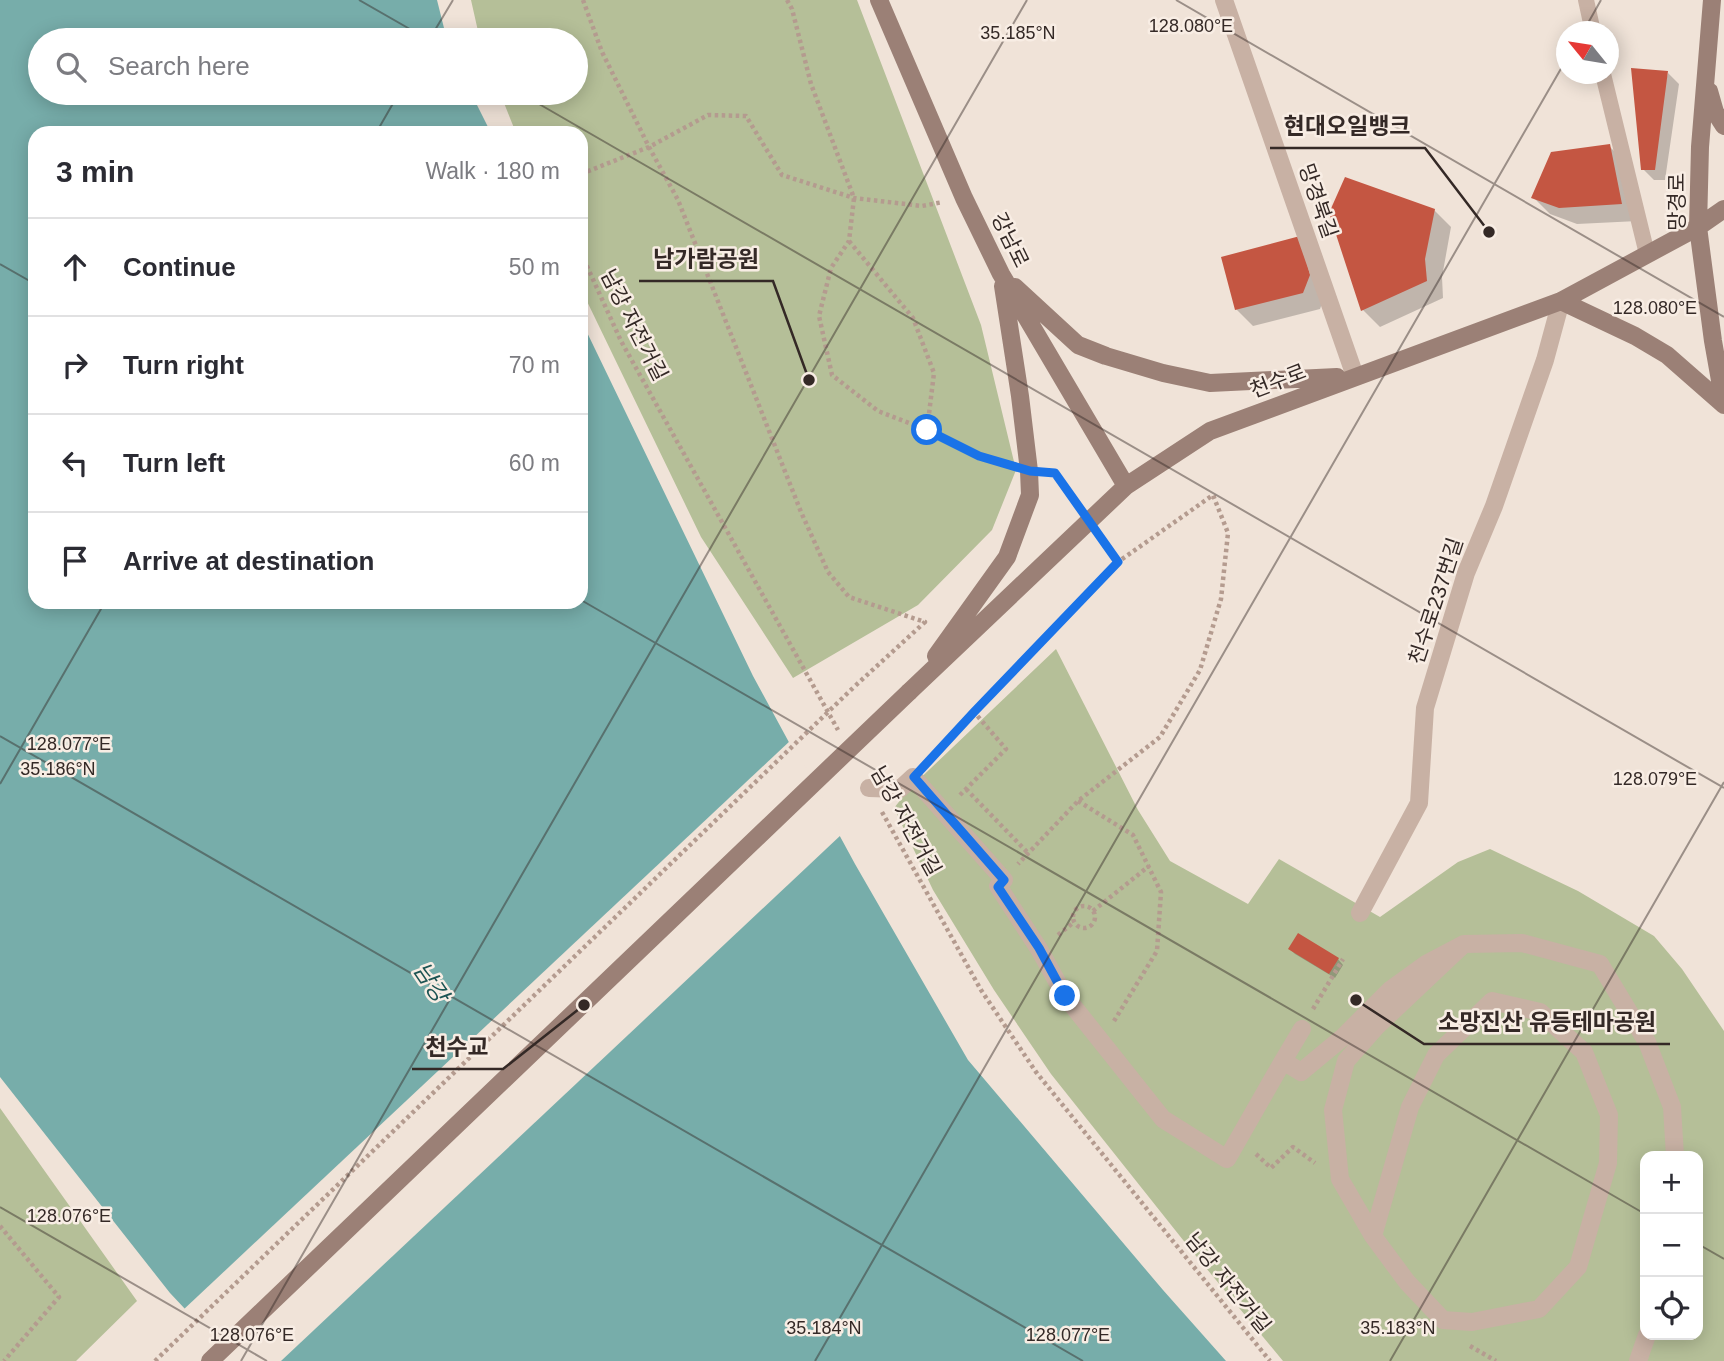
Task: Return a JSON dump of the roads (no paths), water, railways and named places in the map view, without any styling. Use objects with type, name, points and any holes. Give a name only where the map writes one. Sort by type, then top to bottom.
[{"type":"street","name":"강남로","points":[[879,0],[964,198],[1001,274],[1126,486]]},
{"type":"street","name":"망경북길","points":[[1224,0],[1355,376]]},
{"type":"street","name":"망경로","points":[[1712,0],[1700,147],[1698,227],[1724,404]]},
{"type":"street","points":[[1706,77],[1715,112],[1724,126]]},
{"type":"street","name":"천수로","points":[[909,692],[1126,486],[1210,431],[1561,301],[1698,227],[1724,209]]},
{"type":"street","points":[[1001,274],[1078,345],[1163,373],[1210,383],[1355,376]]},
{"type":"street","points":[[210,1361],[909,692],[1007,558],[1030,495],[1030,471],[1001,274]]},
{"type":"street","points":[[1561,301],[1635,336],[1667,355],[1724,404]]},
{"type":"street","name":"천수로237번길","points":[[1360,913],[1419,803],[1425,708],[1466,573],[1494,506],[1545,360],[1561,301]]},
{"type":"street","points":[[1713,341],[1724,320]]},
{"type":"street","points":[[869,788],[900,789],[914,777],[1001,883],[1065,996],[1163,1119],[1227,1159],[1301,1029]]},
{"type":"street","points":[[1283,1061],[1301,1072],[1342,1038],[1390,990],[1426,964],[1464,944],[1522,943],[1600,964],[1647,1042],[1672,1107],[1675,1151]]},
{"type":"street","points":[[1373,1236],[1410,1107],[1436,1055],[1492,1001],[1540,1012],[1584,1052],[1609,1115],[1608,1163],[1577,1267],[1539,1308],[1472,1322],[1443,1320],[1407,1282],[1373,1236],[1340,1179],[1333,1110],[1346,1061],[1376,1027],[1464,944]]},
{"type":"street","points":[[1638,1361],[1645,1340]]},
{"type":"lane","points":[[1586,0],[1591,21]]},
{"type":"lane","points":[[1605,84],[1647,254]]},
{"type":"water","name":"남강","points":[[0,0],[437,0],[444,28],[28,28],[28,105],[477,105],[488,126],[28,126],[28,609],[588,609],[588,334],[753,676],[855,864],[968,1060],[1226,1361],[234,1361],[170,1293],[0,1077]]},
{"type":"place","name":"현대오일뱅크","points":[[1489,232]]},
{"type":"place","name":"남가람공원","points":[[809,380]]},
{"type":"place","name":"소망진산 유등테마공원","points":[[1356,1000]]},
{"type":"place","name":"천수교","points":[[584,1005]]}]
